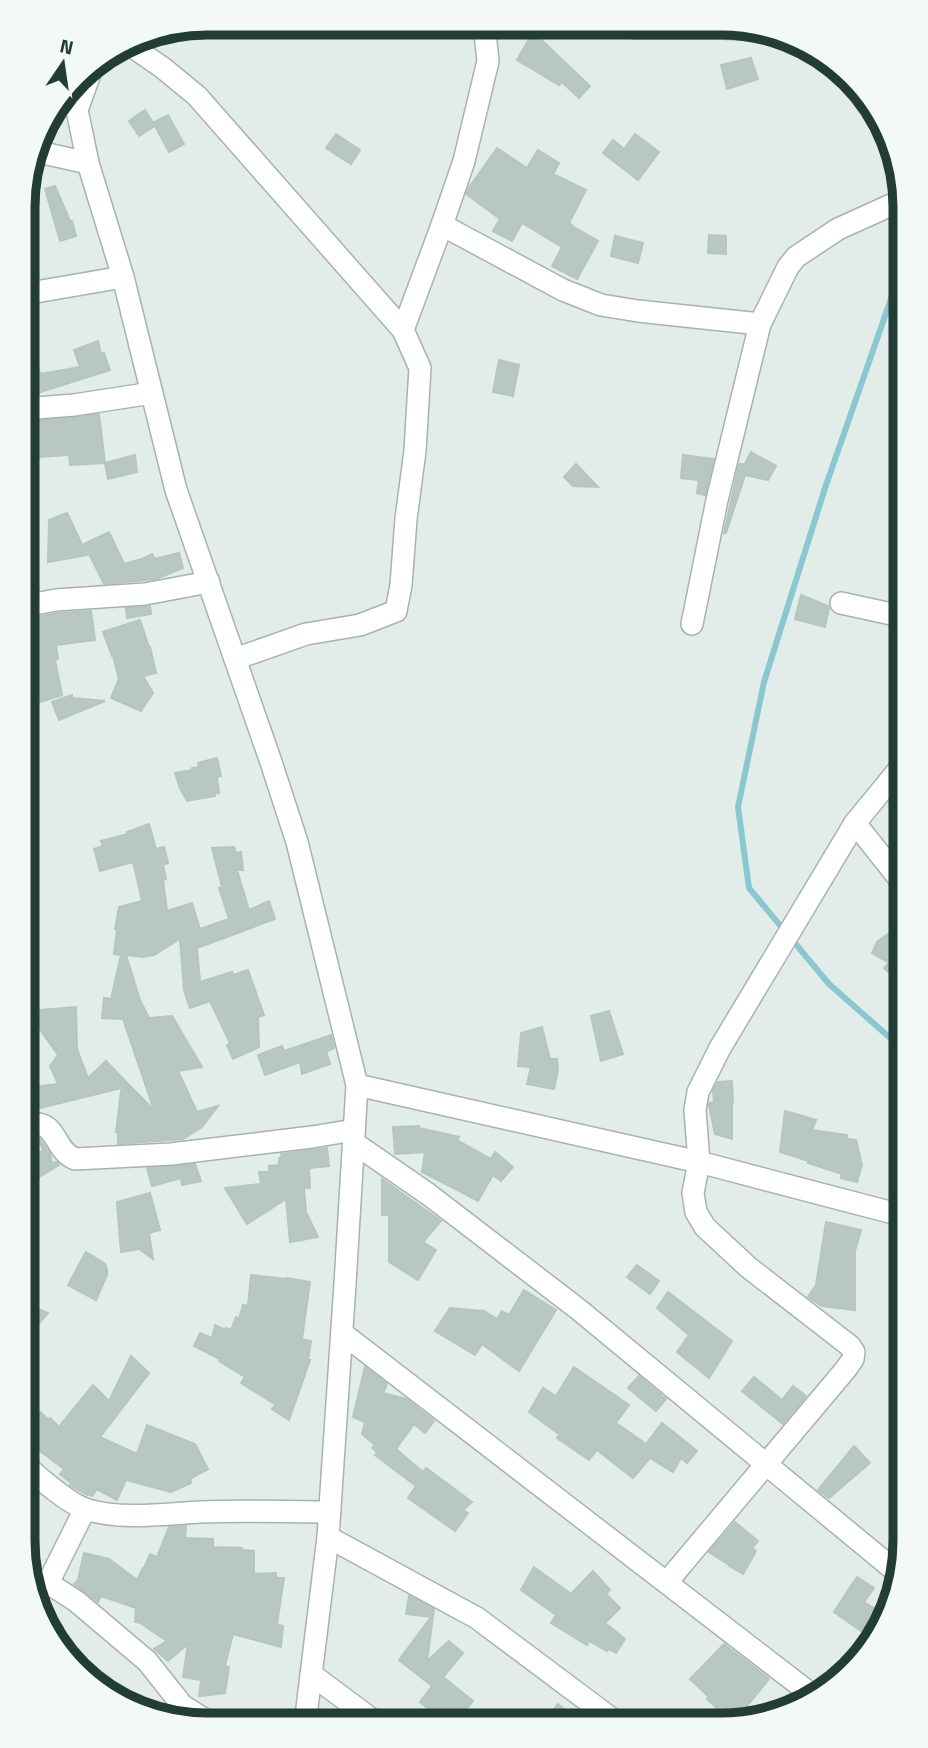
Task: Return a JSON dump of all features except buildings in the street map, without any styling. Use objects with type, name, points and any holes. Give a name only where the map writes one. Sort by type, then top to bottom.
[{"type":"street","points":[[403,330],[464,161],[488,61],[485,35]]},
{"type":"street","points":[[137,50],[197,96],[403,330],[419,368],[415,451],[396,611],[360,625],[306,634],[235,659]]},
{"type":"street","points":[[77,110],[81,98]]},
{"type":"street","points":[[73,99],[88,163],[122,277],[176,490],[297,842],[357,1085],[328,1537],[306,1713]]},
{"type":"street","points":[[44,153],[88,163]]},
{"type":"street","points":[[692,624],[717,500],[760,324],[788,267],[796,257],[838,229],[893,204]]},
{"type":"street","points":[[442,225],[563,290],[601,305],[760,324]]},
{"type":"street","points":[[35,291],[122,277]]},
{"type":"street","points":[[35,408],[152,393]]},
{"type":"street","points":[[35,604],[145,594],[209,582]]},
{"type":"street","points":[[841,603],[893,614]]},
{"type":"street","points":[[667,1583],[853,1359],[854,1352],[850,1346],[748,1267],[705,1227],[696,1212],[693,1193],[699,1162],[695,1110],[704,1076],[720,1048],[855,823],[893,777]]},
{"type":"street","points":[[855,823],[893,871]]},
{"type":"street","points":[[357,1085],[699,1162],[893,1213]]},
{"type":"street","points":[[35,1124],[48,1127],[66,1155],[75,1159],[171,1154],[286,1141],[354,1137],[578,1309],[891,1567]]},
{"type":"street","points":[[342,1333],[807,1690]]},
{"type":"street","points":[[35,1472],[85,1509],[106,1513],[150,1516],[201,1512],[330,1512]]},
{"type":"street","points":[[39,1579],[85,1509]]},
{"type":"street","points":[[328,1537],[477,1618],[604,1713]]},
{"type":"street","points":[[40,1581],[76,1601],[147,1661],[181,1705],[194,1712]]},
{"type":"street","points":[[311,1674],[364,1713]]},
{"type":"waterway","points":[[893,296],[825,488],[764,682],[738,807],[749,888],[829,984],[893,1040]]}]
